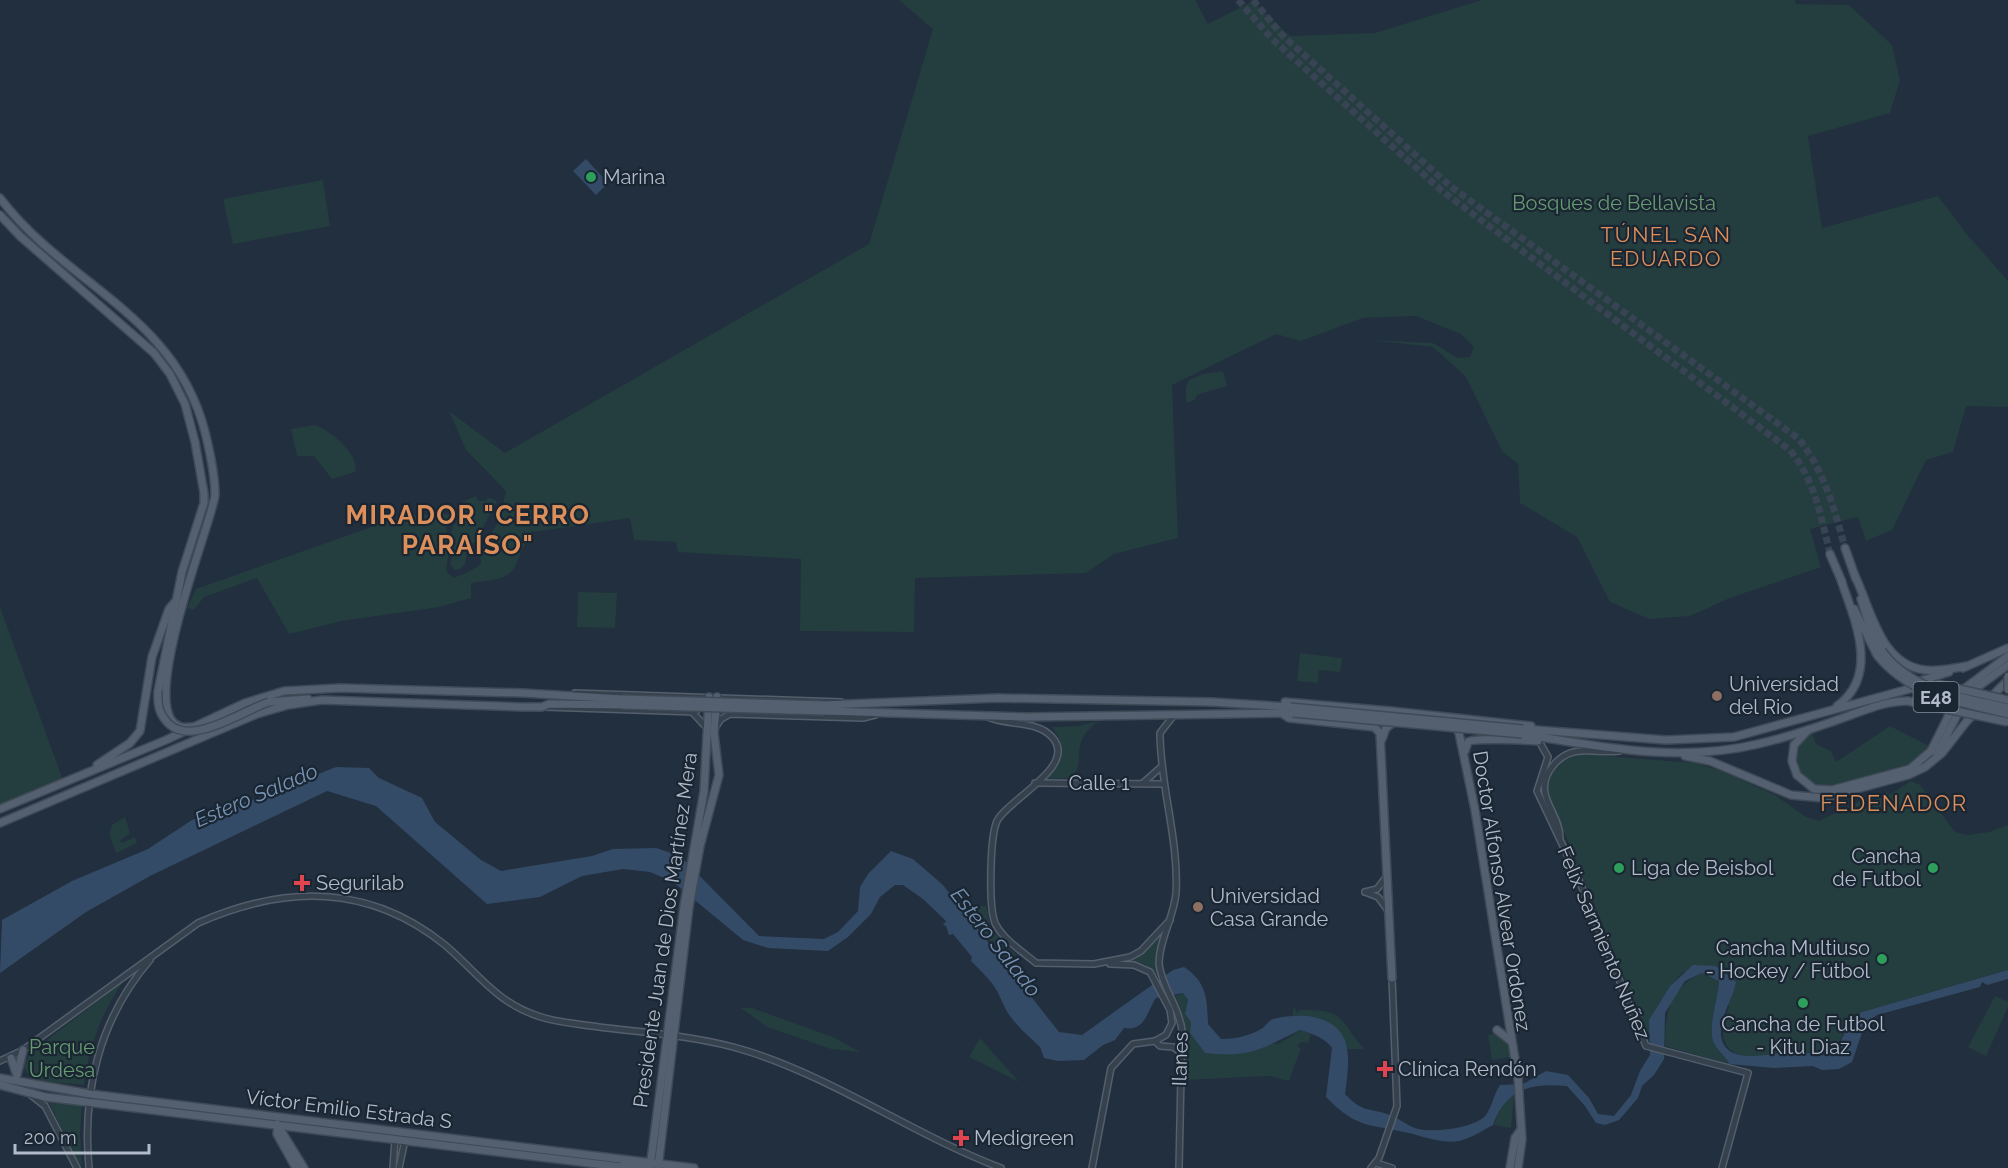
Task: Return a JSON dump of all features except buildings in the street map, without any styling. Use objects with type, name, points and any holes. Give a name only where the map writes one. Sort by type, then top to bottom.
[{"type":"main road","points":[[0,198],[15,217],[42,242],[160,344],[182,372],[202,421],[213,477],[213,505],[177,621],[165,692],[167,708],[177,723],[185,728],[196,725]]},
{"type":"main road","points":[[0,215],[36,250],[154,352],[171,374],[185,404],[195,442],[204,493],[176,601],[158,691],[158,706],[163,717],[175,729],[186,733],[200,731],[269,702],[301,698],[542,707],[549,704],[623,702]]},
{"type":"main road","points":[[36,250],[41,250],[42,242]]},
{"type":"main road","name":"E48","points":[[1845,548],[1868,624],[1880,653],[1901,671],[1926,687],[2008,708]]},
{"type":"main road","name":"E48","points":[[1830,554],[1841,580],[1880,653],[1896,675],[1924,693],[2008,714]]},
{"type":"main road","points":[[1836,568],[1840,560],[1851,563]]},
{"type":"main road","points":[[1855,576],[1879,633],[1899,659],[1914,668],[1928,671],[1967,666]]},
{"type":"main road","points":[[1833,709],[1854,690],[1861,666],[1860,641],[1841,580]]},
{"type":"main road","points":[[81,776],[122,750],[140,730],[152,657],[169,609],[176,601]]},
{"type":"main road","points":[[823,708],[855,704],[997,699],[1287,703],[1417,714],[1550,730],[1692,740],[1750,733],[1833,709],[1967,666],[2008,648]]},
{"type":"main road","points":[[1812,727],[1797,740],[1792,756],[1797,775],[1814,789],[1832,790],[1902,771],[1921,762],[1931,751],[1961,691],[2008,656]]},
{"type":"main road","points":[[1932,762],[1968,694],[2008,665]]},
{"type":"main road","points":[[1256,704],[1292,710],[1522,732],[1620,751],[1670,754],[1710,761],[1791,795],[1823,798],[1908,775],[1932,762],[2008,678]]},
{"type":"main road","points":[[2008,678],[2008,690]]},
{"type":"main road","points":[[1883,694],[1938,684],[2008,700]]},
{"type":"main road","points":[[0,809],[260,697],[301,688],[554,694],[623,702],[823,708],[875,715],[1174,715],[1283,713],[1292,710]]},
{"type":"main road","name":"Presidente Juan de Dios Martínez Mera","points":[[654,1165],[686,906],[705,783],[713,697]]},
{"type":"main road","points":[[0,823],[257,714],[288,705],[322,700]]},
{"type":"main road","points":[[1670,754],[1746,746],[1882,704],[1908,701],[2008,722]]},
{"type":"main road","points":[[1367,709],[1374,717],[1368,726]]},
{"type":"main road","points":[[1283,713],[1288,718],[1377,728],[1382,739],[1392,978]]},
{"type":"main road","points":[[1382,739],[1386,728],[1394,722],[1417,714]]},
{"type":"main road","name":"Doctor Alfonso Alvear Ordonez","points":[[1451,718],[1457,727],[1466,763],[1509,1028],[1518,1101],[1520,1131],[1518,1143]]},
{"type":"main road","points":[[1475,720],[1470,724],[1470,734],[1503,740],[1576,744]]},
{"type":"main road","points":[[1394,722],[1457,727]]},
{"type":"main road","points":[[1522,732],[1550,730]]},
{"type":"main road","name":"Presidente Juan de Dios Martínez Mera","points":[[697,845],[718,782],[719,766],[711,733]]},
{"type":"main road","points":[[1466,763],[1465,750],[1470,740],[1496,742],[1503,740]]},
{"type":"main road","points":[[706,766],[712,761],[719,766]]},
{"type":"main road","points":[[705,783],[712,785],[718,782]]},
{"type":"main road","points":[[1497,1030],[1511,1041]]},
{"type":"main road","points":[[18,1078],[23,1050]]},
{"type":"main road","points":[[11,1058],[18,1078]]},
{"type":"main road","name":"Víctor Emilio Estrada S","points":[[0,1078],[18,1078],[90,1098],[278,1125],[630,1168]]},
{"type":"main road","name":"Víctor Emilio Estrada S","points":[[0,1085],[21,1091],[316,1121],[510,1144],[654,1165],[694,1168]]},
{"type":"main road","points":[[254,1114],[271,1118],[278,1125],[304,1168]]},
{"type":"main road","points":[[278,1125],[285,1123],[309,1125],[316,1121]]},
{"type":"main road","points":[[278,1125],[277,1134],[296,1168]]},
{"type":"main road","points":[[291,1144],[291,1132],[297,1127]]},
{"type":"main road","points":[[461,1147],[489,1149],[493,1142]]},
{"type":"main road","points":[[1510,1168],[1518,1143]]},
{"type":"main road","points":[[1518,1143],[1518,1168]]},
{"type":"main road","points":[[496,1152],[498,1146],[510,1144]]},
{"type":"main road","points":[[607,1165],[615,1163],[654,1165]]},
{"type":"street","points":[[554,694],[693,696],[855,704]]},
{"type":"street","points":[[542,707],[691,712],[700,706],[699,701],[693,696]]},
{"type":"street","points":[[741,698],[733,701],[732,705],[733,710],[741,714]]},
{"type":"street","points":[[691,712],[704,722],[711,733],[724,716],[741,714],[863,718],[875,715]]},
{"type":"street","points":[[984,715],[995,720],[1042,729],[1056,742],[1057,759],[1054,766],[1000,817],[995,828],[991,912],[999,929],[1036,963],[1142,968],[1155,979],[1170,1010],[1172,1023],[1166,1035],[1155,1041],[1133,1044],[1111,1068],[1092,1168]]},
{"type":"street","points":[[1094,964],[1136,955],[1170,920],[1176,894],[1175,849],[1163,784],[1160,733],[1174,715]]},
{"type":"street","name":"Felix Sarmiento Nuñez","points":[[1539,741],[1548,757],[1538,791],[1560,838],[1646,1046],[1748,1073],[1722,1168]]},
{"type":"street","name":"Felix Sarmiento Nuñez","points":[[1560,838],[1544,787],[1548,772],[1566,755],[1580,751],[1620,751]]},
{"type":"street","points":[[1143,783],[1161,767]]},
{"type":"street","name":"Calle 1","points":[[1035,783],[1163,784]]},
{"type":"street","points":[[1388,875],[1377,889],[1365,892],[1378,897],[1389,914]]},
{"type":"street","points":[[0,1061],[11,1058],[23,1050],[198,923],[243,904],[289,896],[347,900],[382,909],[427,932],[457,956],[495,994],[523,1011],[563,1022],[670,1035],[733,1046],[796,1069],[993,1167],[1001,1168]]},
{"type":"street","name":"Ilanes","points":[[1170,920],[1159,959],[1161,976],[1179,1012],[1182,1037],[1179,1168]]},
{"type":"street","points":[[89,1167],[86,1133],[96,1059],[105,1032],[128,989],[156,952]]},
{"type":"street","points":[[1392,978],[1397,1110],[1374,1166],[1392,1168]]},
{"type":"street","points":[[114,984],[125,979],[129,983],[128,989]]},
{"type":"street","points":[[1155,1041],[1160,1046],[1173,1047],[1180,1052]]},
{"type":"street","points":[[21,1091],[45,1107],[77,1168]]},
{"type":"street","points":[[393,1168],[395,1139]]},
{"type":"street","points":[[399,1168],[405,1140]]},
{"type":"green space","name":"Bosques de Bellavista","points":[[899,0],[1195,0],[1208,24],[1253,1],[1290,36],[1375,33],[1482,0],[1795,0],[1796,4],[1849,5],[1892,45],[1900,80],[1890,113],[1808,136],[1822,228],[1938,196],[1965,232],[2008,281],[2008,407],[1966,406],[1953,452],[1926,460],[1892,530],[1866,541],[1858,517],[1810,529],[1821,567],[1730,598],[1690,616],[1649,619],[1610,602],[1577,537],[1520,503],[1518,464],[1502,451],[1466,377],[1433,347],[1371,340],[1433,343],[1458,358],[1470,357],[1474,347],[1461,334],[1416,316],[1363,318],[1301,341],[1276,334],[1172,385],[1178,538],[1114,554],[1086,573],[915,578],[914,632],[800,631],[801,559],[678,552],[676,542],[634,540],[630,518],[532,532],[513,570],[501,578],[471,583],[471,598],[439,607],[341,621],[289,634],[257,578],[204,597],[194,610],[187,608],[196,589],[405,515],[451,514],[446,525],[449,550],[446,571],[453,578],[467,573],[481,564],[480,553],[500,518],[506,491],[466,450],[449,411],[505,453],[869,244],[933,29]]},
{"type":"green space","points":[[323,180],[330,226],[233,244],[223,199]]},
{"type":"green space","points":[[1223,371],[1227,386],[1197,395],[1195,400],[1186,403],[1186,387],[1189,380],[1203,374]]},
{"type":"green space","points":[[315,425],[343,444],[354,459],[355,472],[332,479],[314,456],[297,456],[291,429]]},
{"type":"green space","name":"MIRADOR \"CERRO PARAÍSO\"","points":[[476,496],[478,501],[486,501],[488,497],[497,501],[475,542],[468,546],[465,564],[460,569],[454,570],[450,563],[453,526],[457,520],[461,503]]},
{"type":"green space","points":[[578,592],[617,593],[615,628],[577,627]]},
{"type":"green space","points":[[0,607],[63,780],[0,807]]},
{"type":"green space","points":[[1300,653],[1342,658],[1340,672],[1319,670],[1318,683],[1297,681]]},
{"type":"green space","points":[[1098,721],[1083,737],[1078,763],[1072,778],[1045,779],[1062,754],[1060,742],[1052,727],[1079,726]]},
{"type":"green space","points":[[1890,726],[1929,746],[1917,761],[1868,778],[1825,786],[1818,786],[1810,782],[1799,769],[1797,753],[1799,745],[1812,733],[1816,744],[1831,751],[1836,762]]},
{"type":"green space","points":[[1581,754],[1694,763],[1719,770],[1775,795],[1806,817],[1819,821],[1859,801],[1864,807],[1887,792],[1889,795],[1911,781],[1920,785],[1955,832],[1967,835],[1989,832],[2008,825],[2008,970],[1862,1012],[1844,1031],[1834,1055],[1796,1051],[1759,1057],[1737,1054],[1726,1044],[1723,1028],[1729,1008],[1716,966],[1683,972],[1670,986],[1649,1020],[1651,1041],[1547,791],[1550,777],[1557,766]]},
{"type":"green space","points":[[125,817],[130,833],[120,841],[122,843],[135,837],[137,843],[116,853],[109,833],[112,825]]},
{"type":"green space","points":[[980,906],[986,906],[991,929],[1016,955],[1010,961],[985,935],[971,915]]},
{"type":"green space","points":[[1163,933],[1155,961],[1158,977],[1145,964],[1127,961],[1140,955]]},
{"type":"green space","points":[[1702,973],[1719,981],[1712,1019],[1712,1034],[1714,1044],[1729,1064],[1665,1046],[1666,1022],[1671,1003],[1682,986]]},
{"type":"green space","name":"Parque Urdesa","points":[[123,982],[97,1032],[84,1085],[32,1080],[23,1066],[31,1052]]},
{"type":"green space","points":[[1183,993],[1188,1000],[1185,1014],[1191,1022],[1190,1033],[1205,1053],[1280,1043],[1301,1030],[1311,1034],[1308,1043],[1301,1042],[1297,1046],[1301,1048],[1289,1081],[1270,1076],[1183,1080],[1185,1023],[1175,996]]},
{"type":"green space","points":[[1995,996],[2008,1002],[2008,1007],[1986,1056],[1968,1047]]},
{"type":"green space","points":[[1294,1006],[1297,1013],[1300,1010],[1314,1010],[1333,1014],[1344,1023],[1364,1049],[1348,1049],[1315,1017],[1292,1017]]},
{"type":"green space","points":[[741,1008],[752,1008],[833,1037],[860,1052],[831,1049],[767,1027]]},
{"type":"green space","points":[[1497,1033],[1508,1042],[1510,1057],[1492,1060],[1488,1035]]},
{"type":"green space","points":[[980,1038],[1019,1082],[969,1057]]},
{"type":"green space","points":[[1514,1095],[1511,1128],[1494,1125],[1504,1104]]},
{"type":"green space","points":[[49,1103],[82,1105],[80,1133],[82,1167],[75,1158]]},
{"type":"water","name":"Marina","points":[[586,159],[608,183],[596,195],[573,171]]},
{"type":"water","points":[[336,767],[369,768],[379,778],[422,798],[435,822],[481,860],[501,871],[592,856],[613,849],[656,848],[680,856],[759,936],[824,939],[838,932],[858,911],[860,887],[868,874],[891,851],[913,859],[943,885],[1059,1032],[1082,1035],[1173,970],[1184,967],[1201,985],[1206,999],[1208,1024],[1221,1039],[1252,1034],[1271,1020],[1279,1018],[1308,1016],[1323,1020],[1342,1034],[1346,1044],[1348,1067],[1345,1094],[1357,1105],[1390,1115],[1422,1130],[1452,1129],[1481,1120],[1490,1108],[1500,1085],[1523,1084],[1546,1071],[1568,1075],[1589,1098],[1598,1114],[1614,1116],[1631,1095],[1640,1071],[1650,1055],[1649,1020],[1670,986],[1693,965],[1716,966],[1736,982],[1722,1022],[1721,1036],[1725,1046],[1733,1053],[1754,1056],[1796,1051],[1834,1055],[1851,1020],[1862,1012],[2008,970],[2008,979],[1987,985],[1982,982],[1980,987],[1877,1015],[1865,1024],[1852,1062],[1839,1069],[1822,1070],[1813,1066],[1774,1068],[1729,1064],[1714,1044],[1712,1035],[1712,1020],[1719,981],[1702,973],[1685,981],[1665,1013],[1664,1059],[1654,1075],[1642,1086],[1638,1098],[1619,1120],[1605,1125],[1596,1123],[1585,1106],[1567,1086],[1531,1087],[1521,1090],[1505,1103],[1493,1125],[1463,1140],[1447,1142],[1364,1124],[1346,1115],[1326,1097],[1332,1048],[1322,1039],[1310,1033],[1300,1030],[1265,1047],[1245,1053],[1205,1053],[1190,1033],[1191,1022],[1185,1014],[1188,1000],[1183,993],[1156,998],[1145,1019],[1137,1027],[1124,1028],[1115,1040],[1103,1045],[1084,1060],[1058,1061],[1044,1058],[1040,1047],[1011,1018],[996,989],[971,961],[972,957],[953,934],[949,935],[946,926],[943,925],[946,921],[923,899],[903,885],[895,885],[880,897],[871,914],[848,937],[828,951],[768,948],[743,940],[673,882],[650,872],[623,869],[582,876],[540,897],[487,904],[376,806],[327,791],[150,876],[86,912],[0,973],[2,920],[72,881],[148,849],[192,820],[264,796]]},
{"type":"tunnel","points":[[1238,0],[1272,39],[1442,191],[1790,450],[1806,474],[1820,513],[1830,554]]},
{"type":"tunnel","points":[[1253,0],[1281,34],[1450,186],[1799,439],[1822,478],[1845,548]]},
{"type":"place","name":"Marina","points":[[591,177]]},
{"type":"place","name":"Universidad del Rio","points":[[1717,696]]},
{"type":"place","name":"Liga de Beisbol","points":[[1619,868]]},
{"type":"place","name":"Cancha de Futbol","points":[[1933,868]]},
{"type":"place","name":"Segurilab","points":[[302,883]]},
{"type":"place","name":"Universidad Casa Grande","points":[[1198,907]]},
{"type":"place","name":"Cancha Multiuso - Hockey / Fútbol","points":[[1882,959]]},
{"type":"place","name":"Cancha de Futbol - Kitu Diaz","points":[[1803,1003]]},
{"type":"place","name":"Clínica Rendón","points":[[1385,1069]]},
{"type":"place","name":"Medigreen","points":[[961,1138]]},
{"type":"district","name":"TÚNEL SAN EDUARDO","points":[[1666,246]]},
{"type":"district","name":"MIRADOR \"CERRO PARAÍSO\"","points":[[468,530]]},
{"type":"district","name":"FEDENADOR","points":[[1894,803]]},
{"type":"water label","name":"Estero Salado","points":[[256,795]]},
{"type":"water label","name":"Estero Salado","points":[[996,942]]}]
